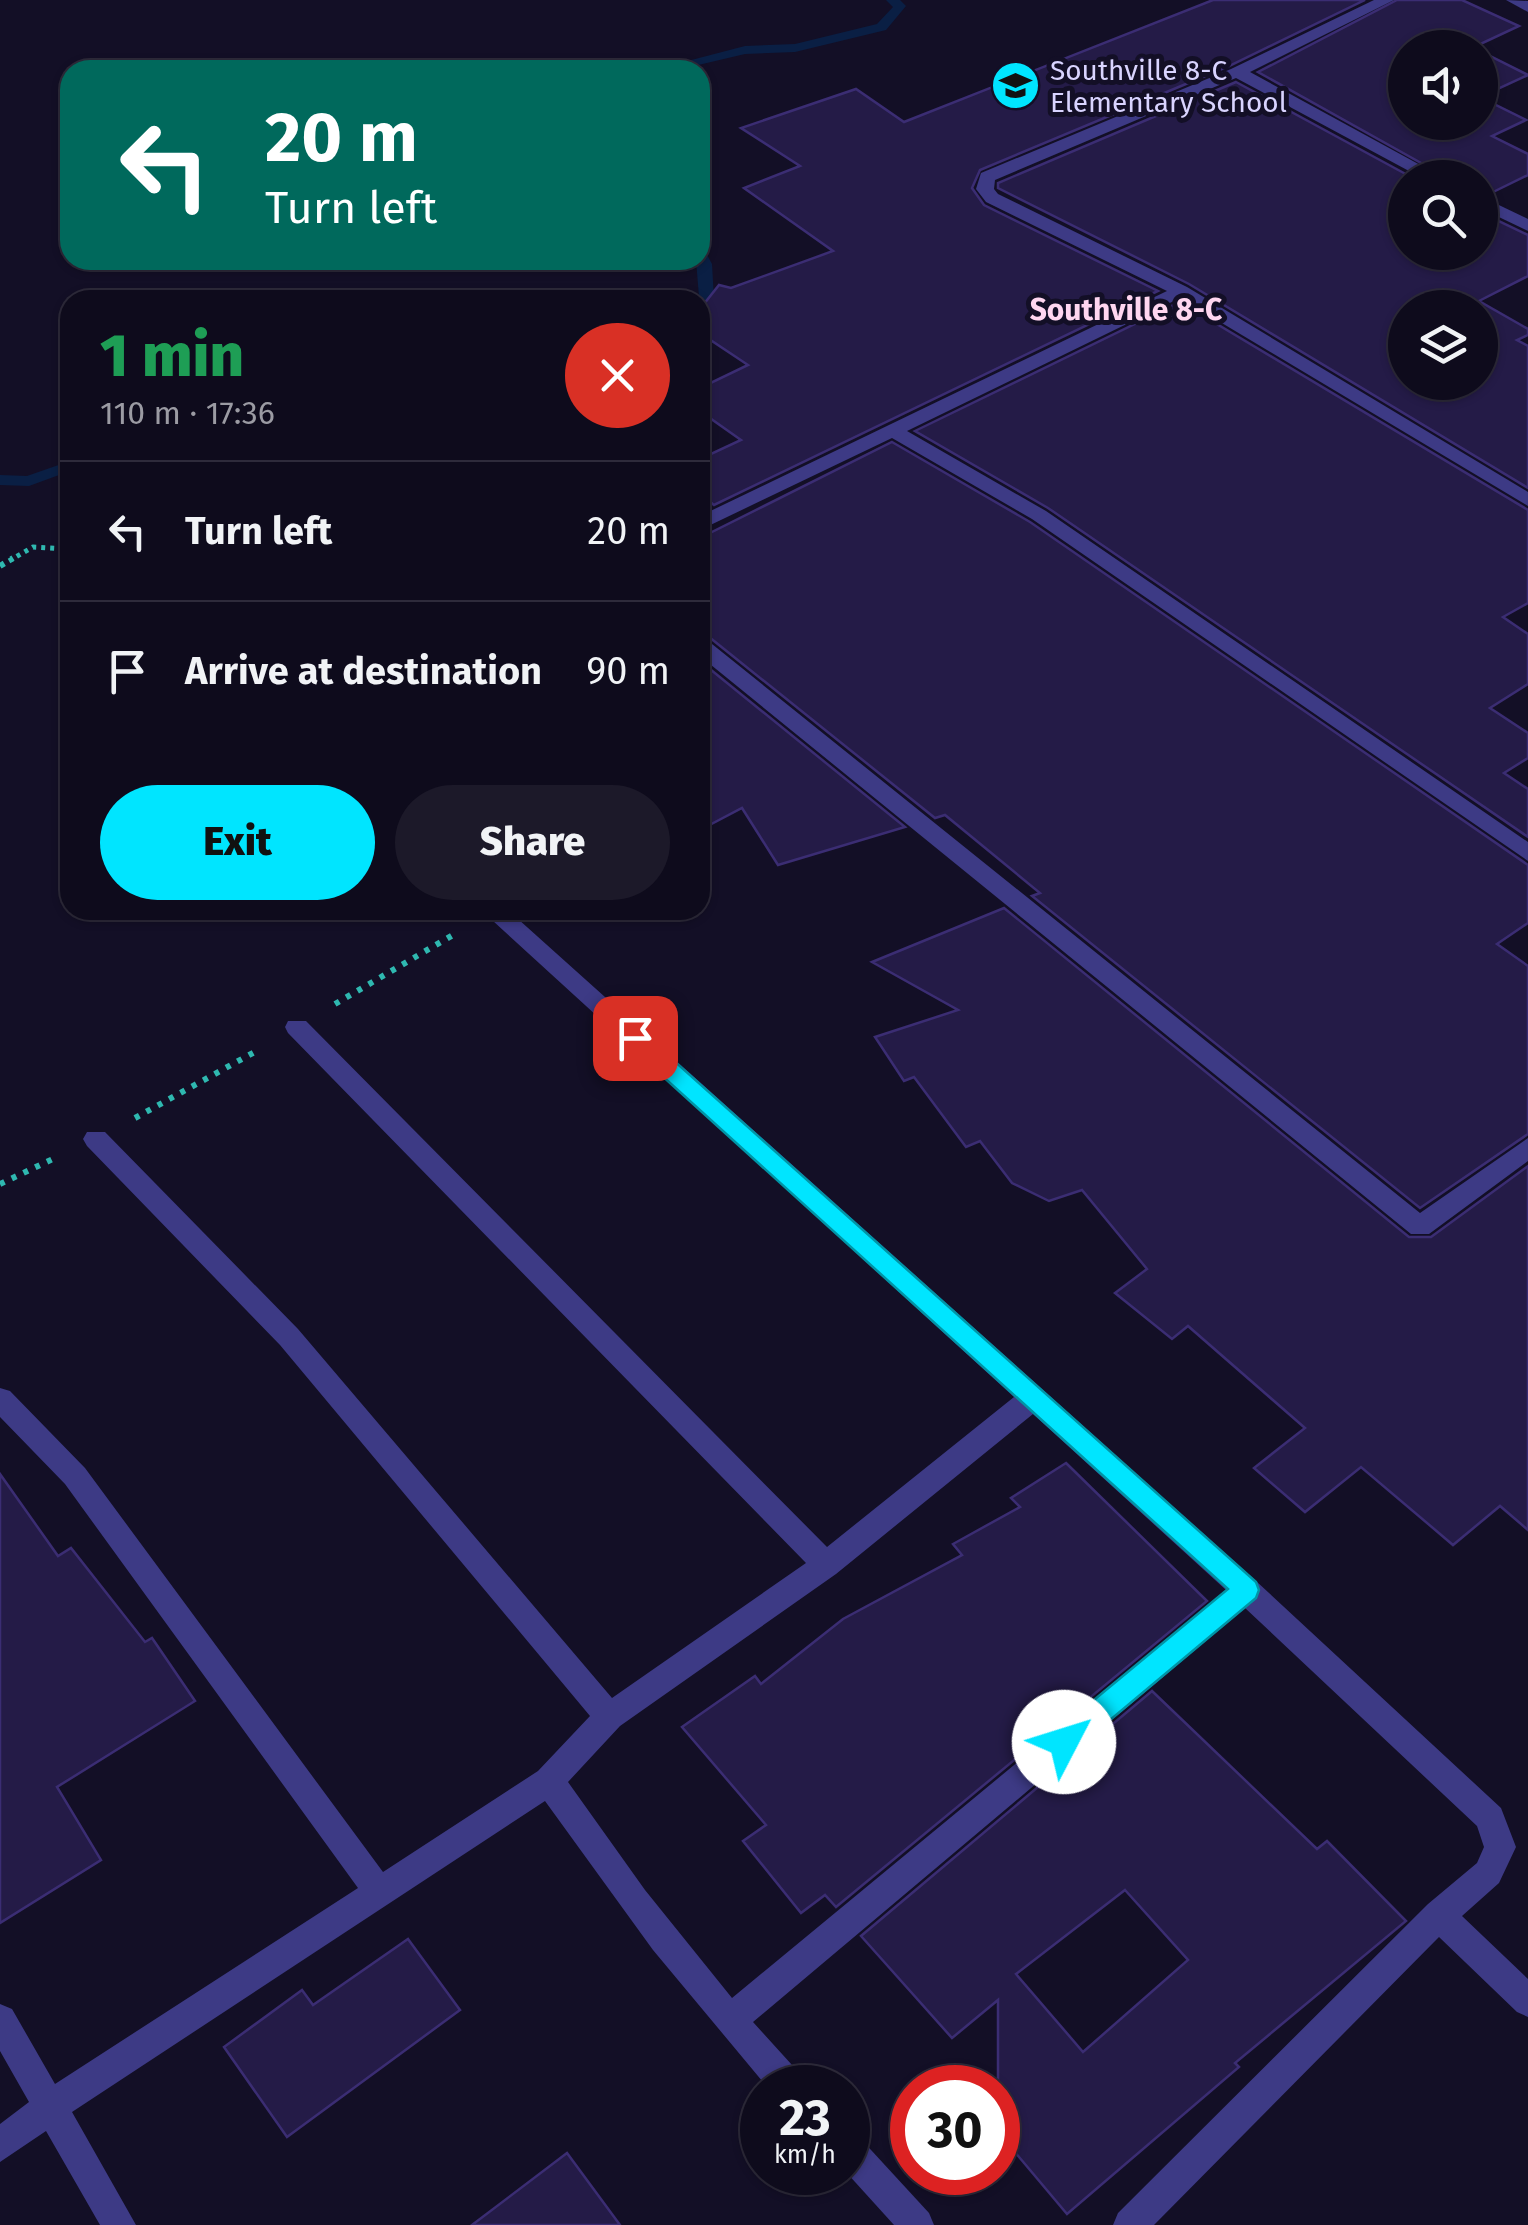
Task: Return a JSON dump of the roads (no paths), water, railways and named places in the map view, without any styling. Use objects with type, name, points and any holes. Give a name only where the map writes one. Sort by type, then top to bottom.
[{"type":"street","points":[[1386,0],[1237,72],[984,182],[992,198],[1181,292],[1528,500]]},
{"type":"street","points":[[1514,0],[1528,7]]},
{"type":"street","points":[[1237,72],[1402,160]]},
{"type":"street","points":[[1498,210],[1528,226]]},
{"type":"street","points":[[710,519],[1181,292]]},
{"type":"street","points":[[892,430],[1039,515],[1528,853]]},
{"type":"street","points":[[710,653],[1420,1228],[1528,1148]]},
{"type":"street","points":[[503,920],[1246,1590],[1490,1818],[1500,1847],[1488,1873],[1438,1915],[1130,2225]]},
{"type":"street","points":[[297,1026],[826,1565]]},
{"type":"street","points":[[96,1138],[289,1337],[608,1717]]},
{"type":"street","points":[[0,1398],[75,1476],[380,1894]]},
{"type":"street","points":[[0,2145],[51,2106],[549,1781],[608,1717],[826,1565],[1034,1398]]},
{"type":"street","points":[[728,2021],[1246,1590]]},
{"type":"street","points":[[549,1781],[611,1872],[728,2021],[769,2065]]},
{"type":"street","points":[[1438,1915],[1528,2000]]},
{"type":"street","points":[[0,2020],[119,2225]]},
{"type":"street","points":[[870,2174],[917,2225]]},
{"type":"waterway","points":[[702,60],[745,50],[795,48],[881,27],[900,6],[892,0]]},
{"type":"waterway","points":[[705,270],[706,290]]},
{"type":"waterway","points":[[0,480],[29,481],[60,470]]},
{"type":"place","name":"Southville 8-C Elementary School","points":[[1015,86]]},
{"type":"district","name":"Southville 8-C","points":[[1126,310]]}]
